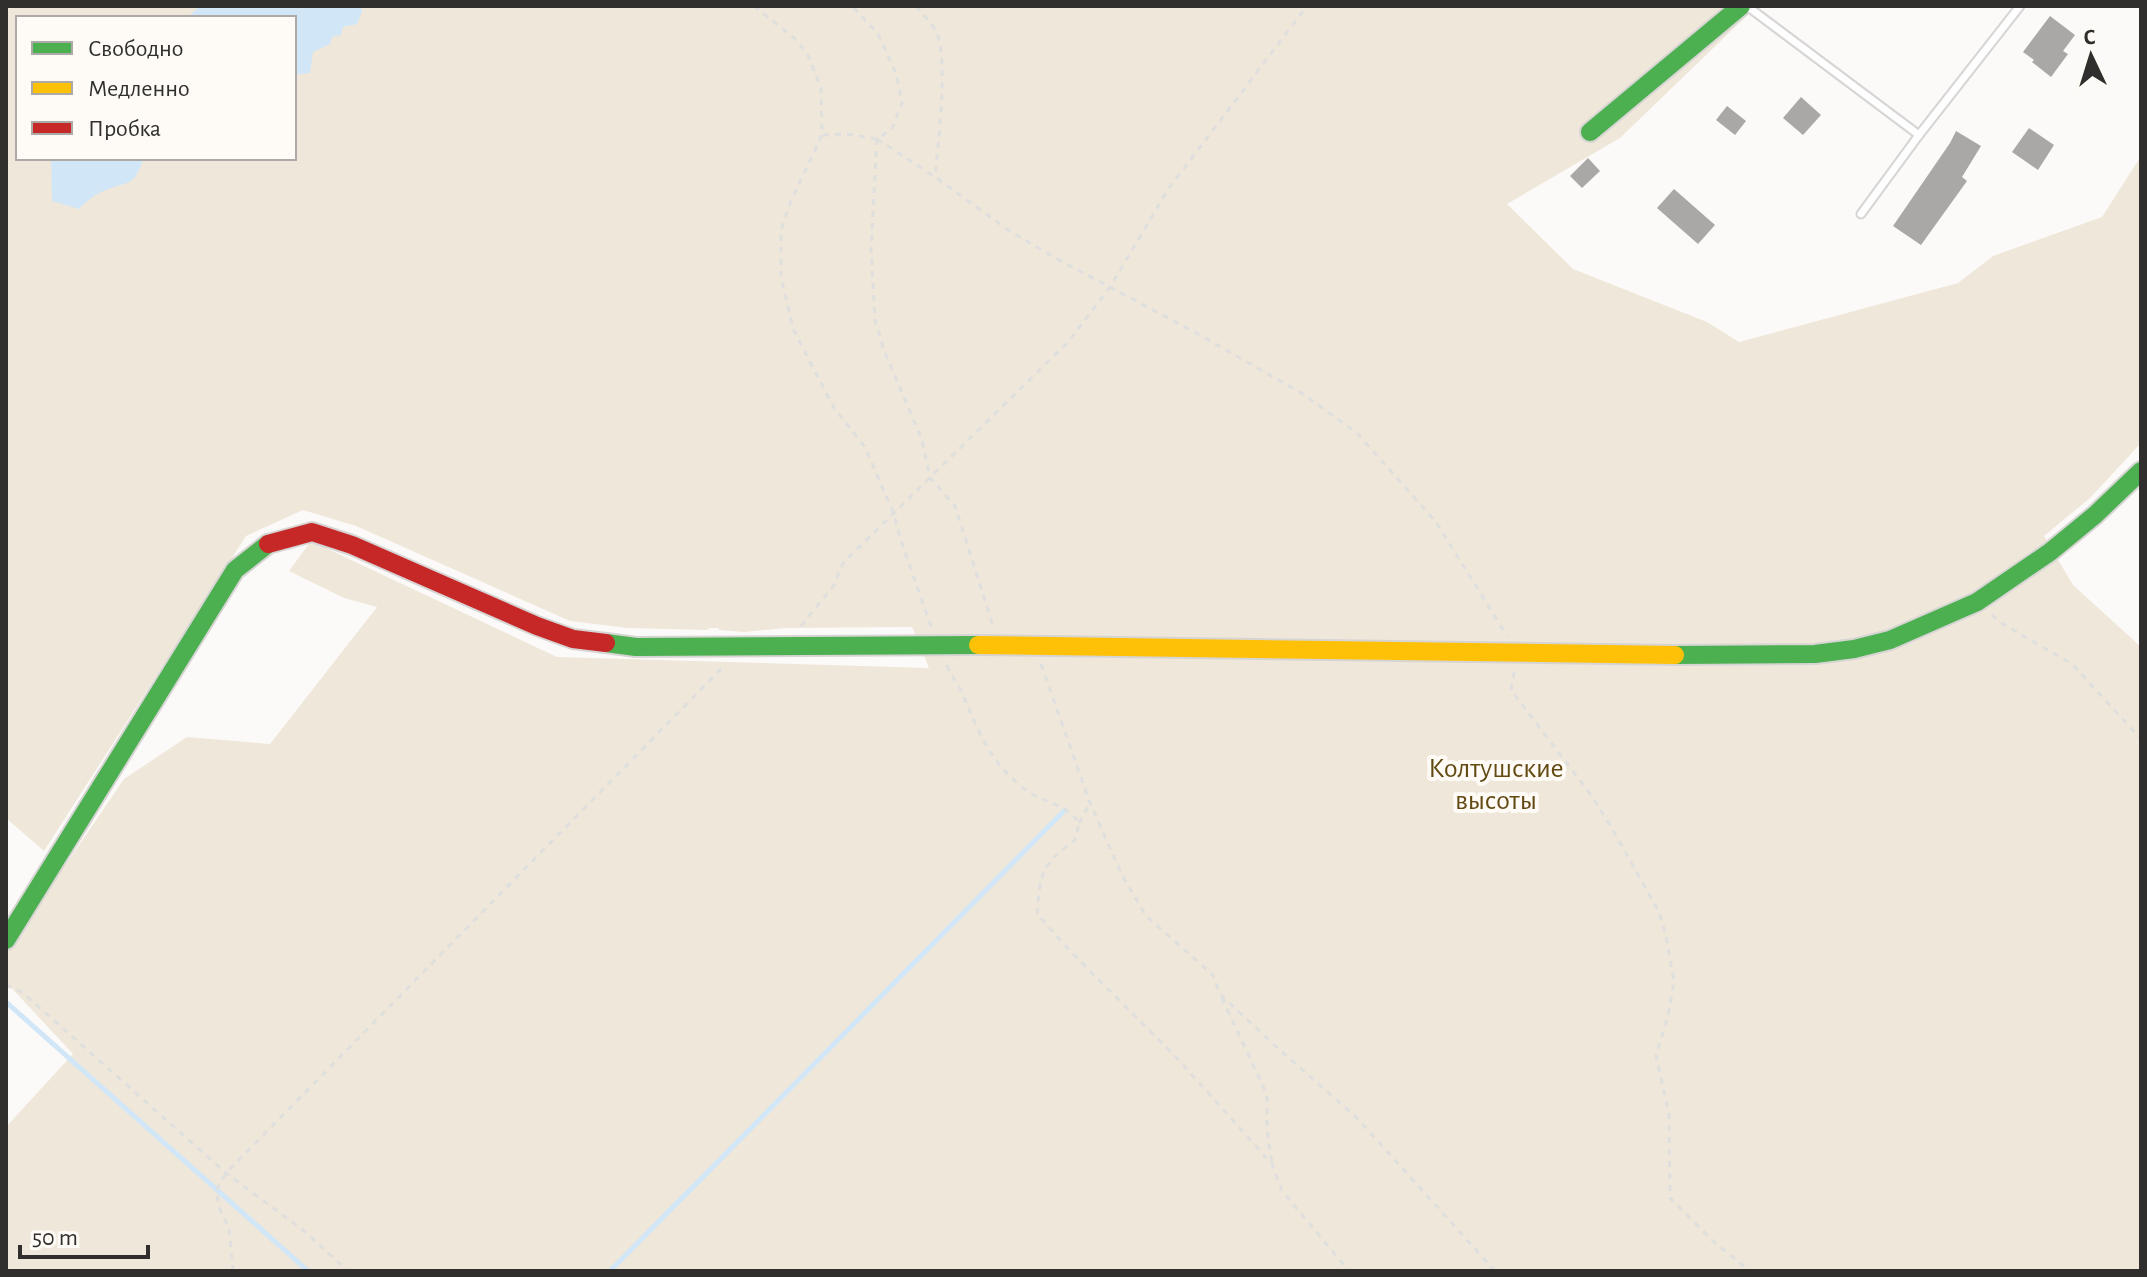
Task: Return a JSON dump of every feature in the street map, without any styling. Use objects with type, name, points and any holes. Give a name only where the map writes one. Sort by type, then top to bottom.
[{"type":"street","points":[[1590,132],[1744,6]]},
{"type":"street","points":[[6,940],[235,570],[270,543],[312,532],[352,545],[573,639],[636,647],[1034,645],[1415,652],[1815,654],[1890,640],[1977,602],[2050,552],[2141,471]]},
{"type":"lane","points":[[1744,6],[1919,135]]},
{"type":"lane","points":[[1861,214],[2020,6]]},
{"type":"path","points":[[754,6],[794,38],[807,53],[821,88],[822,135],[781,230],[781,278],[794,331],[834,408],[865,447],[894,514],[925,611],[950,673],[986,747],[997,764],[1025,790],[1073,813],[1079,823]]},
{"type":"path","points":[[822,135],[847,134],[877,139],[892,129],[902,103],[896,73],[878,34],[852,6]]},
{"type":"path","points":[[916,6],[937,33],[941,63],[941,116],[935,177]]},
{"type":"path","points":[[786,645],[834,585],[843,563],[1068,342],[1110,287],[1169,188],[1307,6]]},
{"type":"path","points":[[877,139],[871,249],[875,320],[884,350],[922,440],[930,478],[955,506],[999,645]]},
{"type":"path","points":[[1977,602],[2003,624],[2072,664],[2141,739]]},
{"type":"path","points":[[1034,645],[1090,803],[1122,875],[1146,916],[1213,975],[1267,1095],[1267,1130],[1272,1164],[1282,1191],[1349,1271]]},
{"type":"path","points":[[233,1271],[229,1228],[220,1210],[216,1191],[226,1173],[742,648]]},
{"type":"path","points":[[1090,803],[1079,823],[1075,840],[1051,858],[1041,878],[1037,914],[1175,1056],[1272,1164]]},
{"type":"path","points":[[6,985],[22,992],[226,1173],[304,1231],[348,1271]]},
{"type":"path","points":[[1220,994],[1356,1117],[1495,1271]]},
{"type":"green space","name":"Колтушские высоты","points":[[6,6],[1757,6],[1620,138],[1507,204],[1573,269],[1707,322],[1739,342],[1958,283],[1993,256],[2102,217],[2141,156],[2141,443],[2090,498],[2044,536],[2073,585],[2141,647],[2141,1271],[6,1271],[6,1127],[73,1054],[6,982],[6,952],[124,779],[187,737],[270,744],[377,607],[344,598],[289,571],[311,541],[557,657],[929,668],[912,627],[786,628],[744,632],[719,628],[627,628],[570,621],[356,526],[303,510],[246,536],[44,851],[6,818]]},
{"type":"water","points":[[200,6],[360,6],[362,11],[357,24],[343,27],[341,35],[332,37],[330,44],[313,52],[310,73],[296,75],[296,16],[189,16]]},
{"type":"water","points":[[51,160],[143,160],[131,181],[98,194],[79,209],[52,201]]},
{"type":"building","points":[[2050,16],[2075,35],[2063,51],[2068,54],[2051,77],[2023,52]]},
{"type":"building","points":[[1801,97],[1821,115],[1803,135],[1783,118]]},
{"type":"building","points":[[1727,106],[1746,121],[1735,135],[1716,120]]},
{"type":"building","points":[[2029,128],[2054,145],[2038,170],[2012,152]]},
{"type":"building","points":[[1956,131],[1981,146],[1962,177],[1967,181],[1921,245],[1893,226]]},
{"type":"building","points":[[1588,158],[1600,171],[1582,188],[1570,176]]},
{"type":"building","points":[[1674,189],[1715,225],[1698,244],[1657,208]]},
{"type":"waterway","points":[[610,1271],[1065,810]]},
{"type":"waterway","points":[[6,1002],[308,1271]]},
{"type":"traffic: fast","points":[[1590,132],[1741,6]]},
{"type":"traffic: fast","points":[[1675,655],[1815,654],[1890,640],[1977,602],[2050,552],[2141,471]]},
{"type":"traffic: fast","points":[[6,940],[235,570],[268,544]]},
{"type":"traffic: fast","points":[[606,643],[636,647],[978,645]]},
{"type":"traffic: slow","points":[[978,645],[1675,655]]},
{"type":"traffic: jam","points":[[268,544],[312,532],[352,545],[537,626],[573,639],[606,643]]}]
